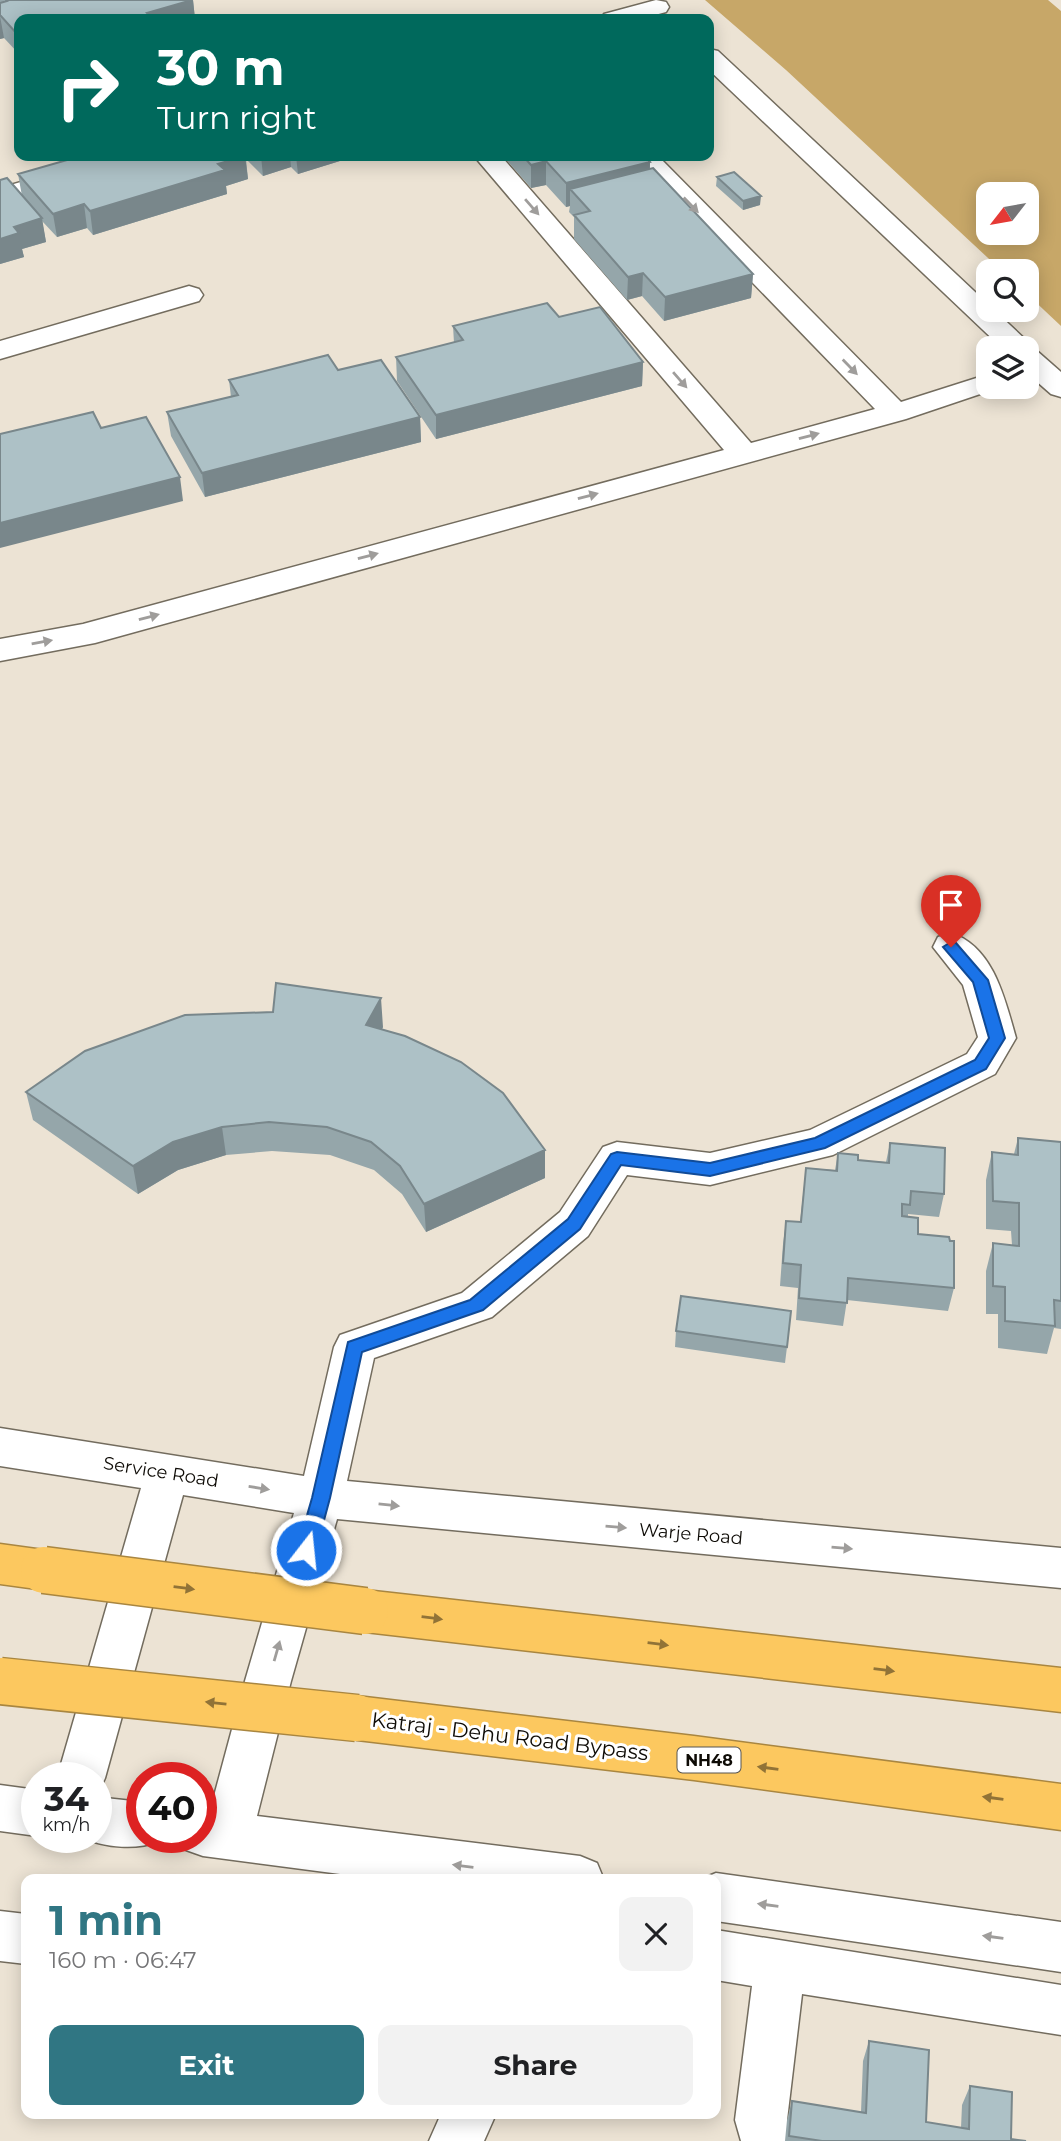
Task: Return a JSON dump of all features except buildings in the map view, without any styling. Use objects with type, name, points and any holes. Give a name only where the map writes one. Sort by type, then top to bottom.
[{"type":"highway","points":[[0,1564],[365,1611],[1061,1690]]},
{"type":"highway","name":"Katraj - Dehu Road Bypass","points":[[0,1681],[357,1718],[1061,1807]]},
{"type":"street","points":[[636,14],[659,9]]},
{"type":"street","points":[[714,61],[1005,336]]},
{"type":"street","points":[[0,197],[121,161]]},
{"type":"street","points":[[491,161],[743,453]]},
{"type":"street","points":[[648,161],[895,413]]},
{"type":"street","points":[[0,350],[189,295]]},
{"type":"street","points":[[0,650],[83,635],[895,413],[976,387]]},
{"type":"street","points":[[217,1828],[268,1681],[321,1498],[355,1348],[477,1305],[574,1224],[617,1158],[710,1169],[819,1144],[981,1064],[997,1038],[980,980],[951,947]]},
{"type":"street","name":"Service Road","points":[[0,1447],[321,1498]]},
{"type":"street","points":[[86,1762],[167,1473]]},
{"type":"street","name":"Warje Road","points":[[321,1498],[1061,1568]]},
{"type":"street","points":[[0,1808],[21,1811]]},
{"type":"street","points":[[217,1834],[532,1874]]},
{"type":"street","points":[[721,1898],[1061,1947]]},
{"type":"street","points":[[0,1936],[21,1938]]},
{"type":"street","points":[[721,1956],[1061,2010]]},
{"type":"street","points":[[768,2141],[761,2120],[780,1967]]},
{"type":"street","points":[[455,2141],[467,2119]]},
{"type":"shaded area","points":[[705,0],[1048,0],[1061,11],[1061,326],[1039,305],[1039,259],[989,259],[786,70]]},
{"type":"route","points":[[306,1550],[321,1498],[355,1348],[477,1305],[574,1224],[617,1158],[710,1169],[819,1144],[981,1064],[997,1038],[980,980],[951,947]]}]
